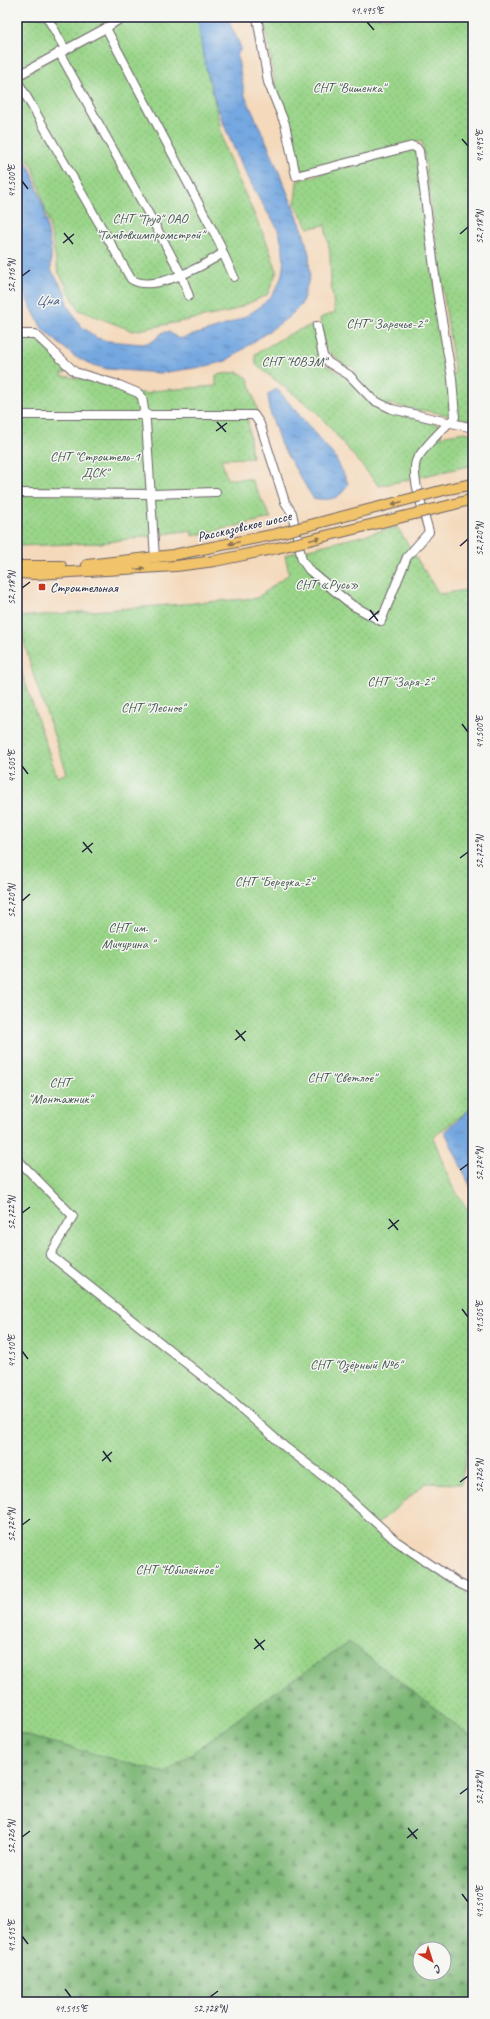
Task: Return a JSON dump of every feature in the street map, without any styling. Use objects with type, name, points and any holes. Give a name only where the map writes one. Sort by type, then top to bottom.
[{"type":"main road","name":"Рассказовское шоссе","points":[[17,566],[84,566],[155,558],[272,535],[448,489],[473,484]]},
{"type":"main road","name":"Рассказовское шоссе","points":[[17,573],[73,572],[176,566],[215,561],[277,548],[473,499]]},
{"type":"street","points":[[47,17],[62,51],[181,274],[189,296]]},
{"type":"street","points":[[17,76],[106,28],[123,17]]},
{"type":"street","points":[[17,415],[254,415],[260,424],[285,502],[292,513],[302,560],[309,570],[352,605],[381,620],[407,557],[429,532],[414,474],[417,460],[432,441],[455,417],[452,378],[437,291],[419,152],[417,148],[412,146],[296,176],[285,124],[268,82],[257,17]]},
{"type":"street","points":[[106,28],[176,158],[220,244],[222,254],[234,277]]},
{"type":"street","points":[[17,80],[128,276],[138,283],[149,284],[181,274],[210,262],[222,254]]},
{"type":"street","points":[[317,326],[323,356],[329,363],[349,375],[373,400],[392,409],[473,428]]},
{"type":"street","points":[[17,334],[32,333],[39,336],[78,373],[120,384],[138,393],[144,400],[152,494],[155,558]]},
{"type":"street","points":[[17,493],[152,494],[216,492]]},
{"type":"street","points":[[17,1159],[73,1216],[50,1255],[220,1390],[285,1447],[332,1483],[396,1541],[458,1583],[473,1590]]},
{"type":"green space","points":[[17,17],[120,17],[17,73]]},
{"type":"green space","name":"СНТ \"Труд\" ОАО \"Тамбовхимпромстрой\"","points":[[126,17],[199,17],[203,49],[225,149],[267,243],[277,271],[267,295],[229,312],[133,331],[79,310],[58,271],[49,223],[34,169],[17,143],[17,79]]},
{"type":"green space","points":[[264,17],[473,17],[473,423],[461,418],[422,410],[419,411],[387,403],[400,415],[440,425],[442,438],[445,435],[465,432],[473,434],[473,465],[379,486],[317,412],[256,365],[255,354],[292,333],[301,329],[315,326],[318,352],[324,364],[346,377],[356,371],[352,365],[348,368],[325,348],[320,320],[322,317],[335,313],[331,284],[330,253],[325,225],[309,228],[295,205],[297,181],[410,148],[416,152],[447,374],[455,374],[422,141],[301,171],[298,168],[278,103]]},
{"type":"green space","name":"СНТ \"Строитель-1 ДСК\"","points":[[35,337],[67,367],[66,373],[62,373],[62,376],[84,379],[128,391],[150,394],[151,391],[216,386],[216,375],[238,372],[248,378],[258,412],[247,412],[252,458],[221,459],[227,479],[251,479],[271,518],[192,536],[192,530],[101,543],[17,546],[17,338]]},
{"type":"green space","points":[[397,527],[439,594],[473,589],[473,1107],[433,1137],[452,1186],[473,1217],[473,1417],[461,1484],[426,1483],[375,1526],[473,1593],[473,1738],[349,1642],[265,1699],[165,1773],[17,1733],[17,658],[57,777],[67,773],[34,677],[17,617],[257,598],[289,574],[285,555]]},
{"type":"green space","points":[[349,1642],[473,1738],[473,2002],[17,2002],[17,1733],[165,1773],[265,1699]]},
{"type":"water","name":"Цна","points":[[198,17],[228,17],[241,48],[237,55],[245,96],[266,141],[302,228],[309,254],[310,276],[301,305],[289,317],[226,361],[202,367],[160,373],[107,369],[93,365],[74,356],[43,330],[23,292],[17,231],[17,148],[31,170],[44,209],[51,251],[51,270],[66,293],[67,305],[81,326],[97,338],[108,341],[142,344],[152,342],[163,332],[169,332],[179,339],[216,328],[240,319],[262,305],[271,296],[280,282],[284,258],[278,230],[247,175],[229,138],[209,79],[200,38]]},
{"type":"water","points":[[277,389],[335,457],[348,483],[342,493],[338,496],[329,499],[313,498],[281,445],[269,409],[268,394]]},
{"type":"water","points":[[473,1106],[473,1192],[445,1132]]},
{"type":"place","name":"Строительная","points":[[42,587]]},
{"type":"park label","name":"СНТ \"Вишенка\"","points":[[349,87]]},
{"type":"park label","name":"СНТ\" Заречье-2\"","points":[[386,323]]},
{"type":"park label","name":"СНТ \"ЮВЭМ\"","points":[[294,361]]},
{"type":"park label","name":"СНТ «Русь»","points":[[327,584]]},
{"type":"park label","name":"СНТ \"Заря-2\"","points":[[400,681]]},
{"type":"park label","name":"СНТ \"Лесное\"","points":[[153,707]]},
{"type":"park label","name":"СНТ \"Березка-2\"","points":[[274,881]]},
{"type":"park label","name":"СНТ им. Мичурина \"","points":[[128,936]]},
{"type":"park label","name":"СНТ \"Светлое\"","points":[[342,1077]]},
{"type":"park label","name":"СНТ \"Монтажник\"","points":[[60,1090]]},
{"type":"park label","name":"СНТ \"Озёрный №6\"","points":[[356,1364]]},
{"type":"park label","name":"СНТ \"Юбилейное\"","points":[[176,1569]]}]
